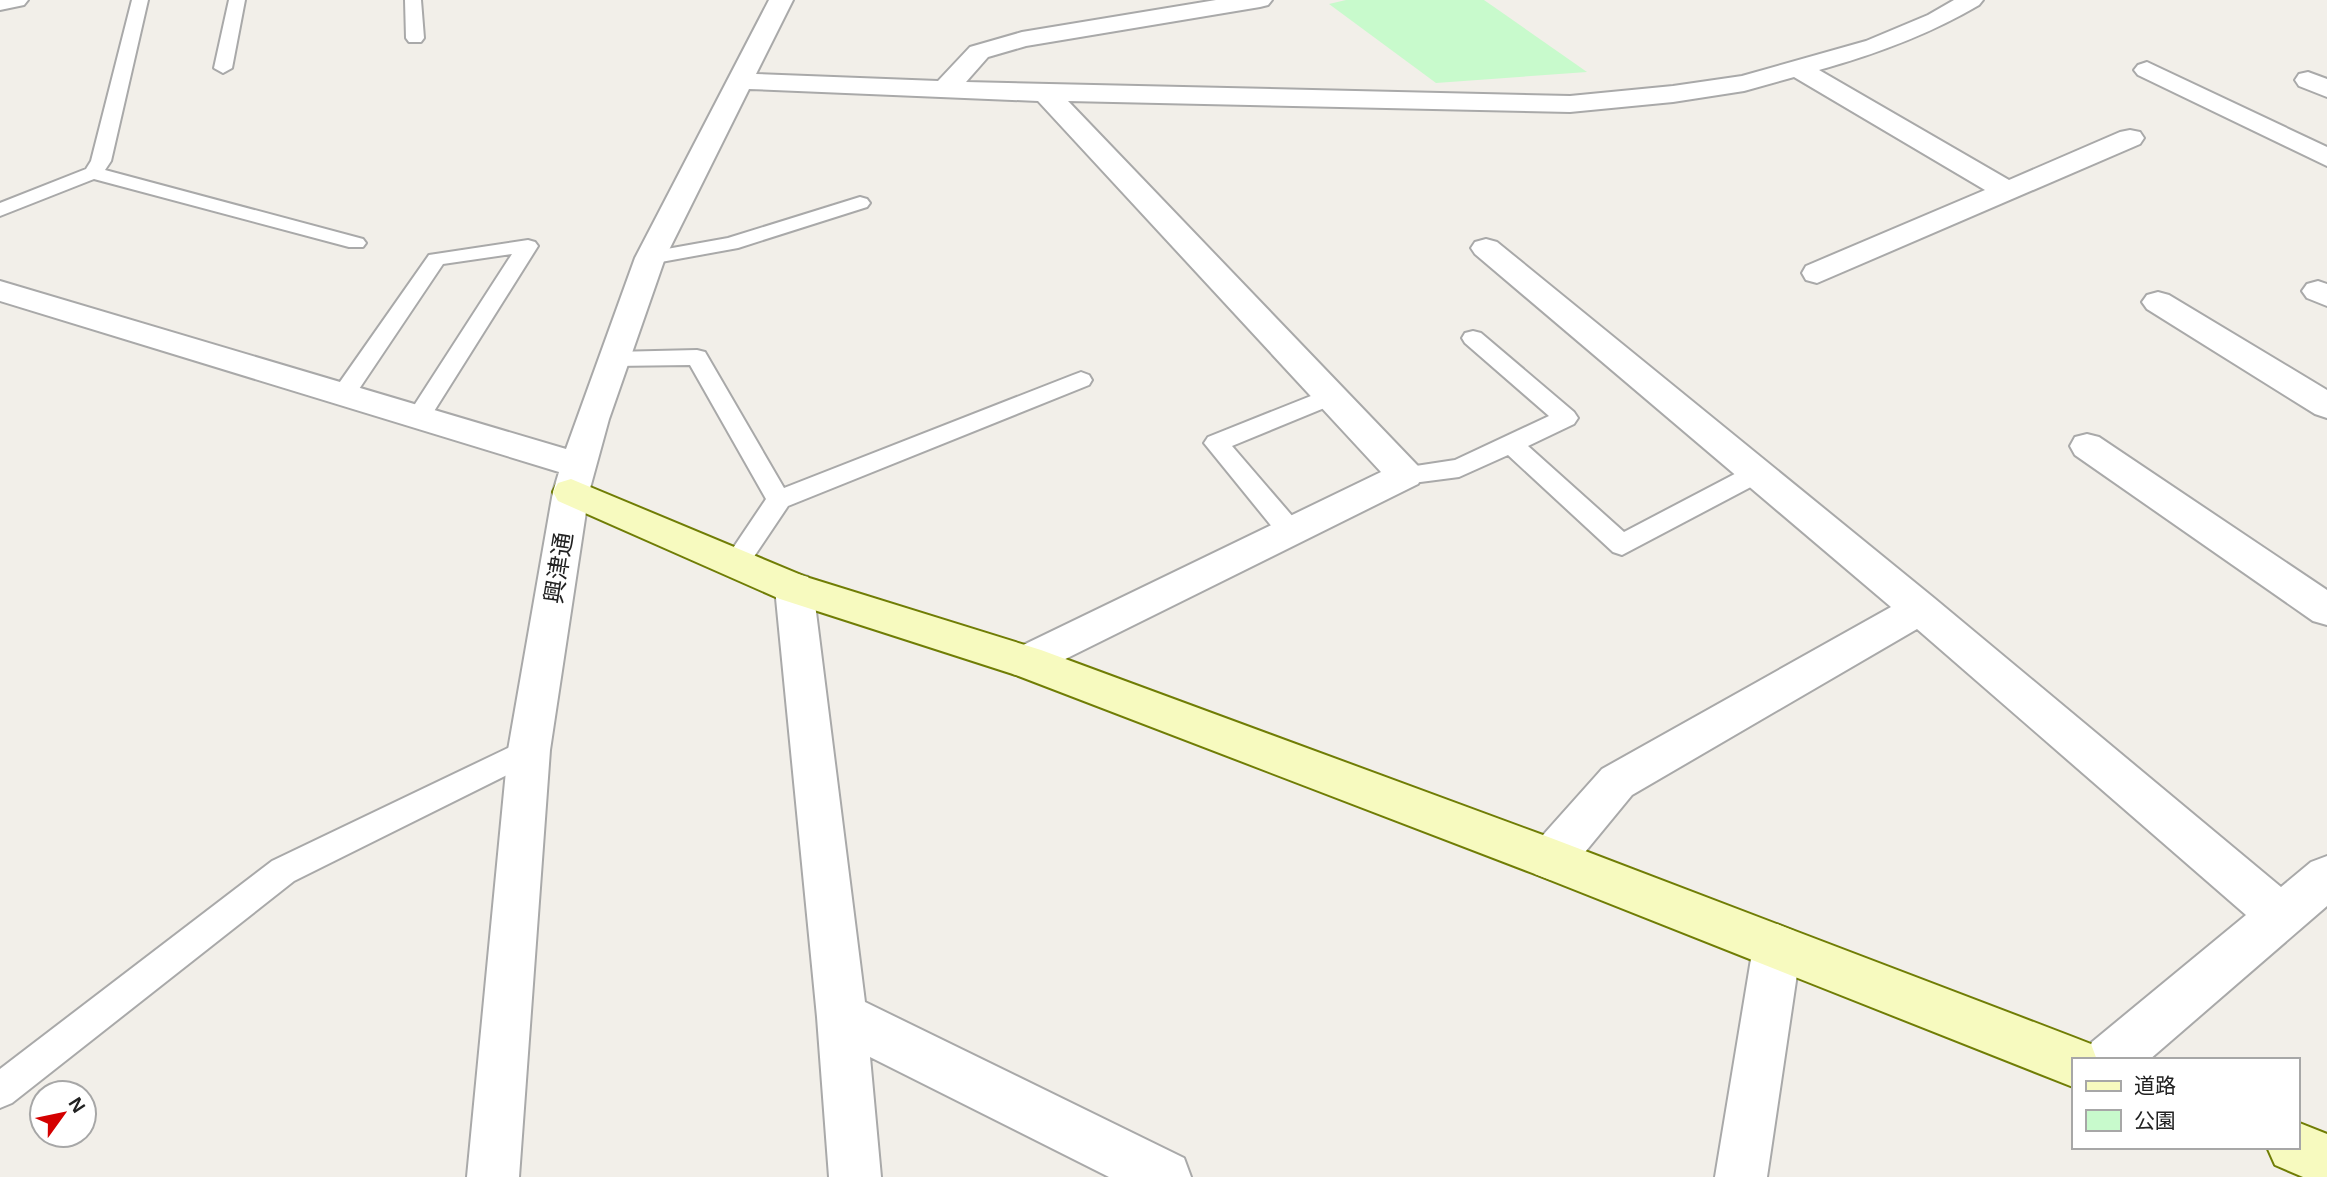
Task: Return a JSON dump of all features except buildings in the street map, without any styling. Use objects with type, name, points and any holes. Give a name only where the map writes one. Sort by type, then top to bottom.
[{"type":"street","points":[[0,3],[16,0]]},
{"type":"street","name":"興津通","points":[[493,1177],[529,750],[574,479],[613,359],[650,258],[781,0]]},
{"type":"street","points":[[945,89],[979,52],[1022,39],[1217,4],[1260,0]]},
{"type":"street","points":[[742,81],[1045,93],[1570,104],[1673,94],[1744,83],[1875,46],[1937,20],[1971,0]]},
{"type":"street","points":[[1797,68],[2006,190]]},
{"type":"street","points":[[2147,69],[2327,158]]},
{"type":"street","points":[[1027,662],[1405,475],[1045,93]]},
{"type":"street","points":[[1817,273],[2130,138]]},
{"type":"street","points":[[1486,248],[2280,915]]},
{"type":"street","points":[[0,291],[418,418],[574,479],[736,563],[794,588],[1027,662],[1551,859],[2072,1062]]},
{"type":"street","points":[[2158,302],[2327,406]]},
{"type":"street","points":[[2087,446],[2327,610]]},
{"type":"street","points":[[794,588],[842,1017],[855,1177]]},
{"type":"street","points":[[1551,859],[1618,782],[1920,610]]},
{"type":"street","points":[[2112,1058],[2327,877]]},
{"type":"street","points":[[1741,1177],[1777,947]]},
{"type":"street","points":[[842,1017],[1165,1177]]},
{"type":"street","points":[[2298,1149],[2327,1160]]},
{"type":"lane","points":[[0,210],[93,173],[101,161],[140,0]]},
{"type":"lane","points":[[223,68],[236,0]]},
{"type":"lane","points":[[412,0],[415,38]]},
{"type":"lane","points":[[93,173],[356,243]]},
{"type":"lane","points":[[650,258],[730,244],[860,203]]},
{"type":"lane","points":[[343,395],[436,260],[527,246],[418,418]]},
{"type":"lane","points":[[1405,475],[1459,468],[1566,418],[1473,338]]},
{"type":"lane","points":[[613,359],[697,357],[779,500]]},
{"type":"lane","points":[[736,563],[779,500],[1081,380]]},
{"type":"lane","points":[[1290,531],[1216,443],[1331,396]]},
{"type":"lane","points":[[1511,444],[1622,545],[1757,473]]},
{"type":"lane","points":[[0,1091],[283,871],[529,750]]},
{"type":"green space","points":[[1346,0],[1484,0],[1587,72],[1436,83],[1329,4]]}]
